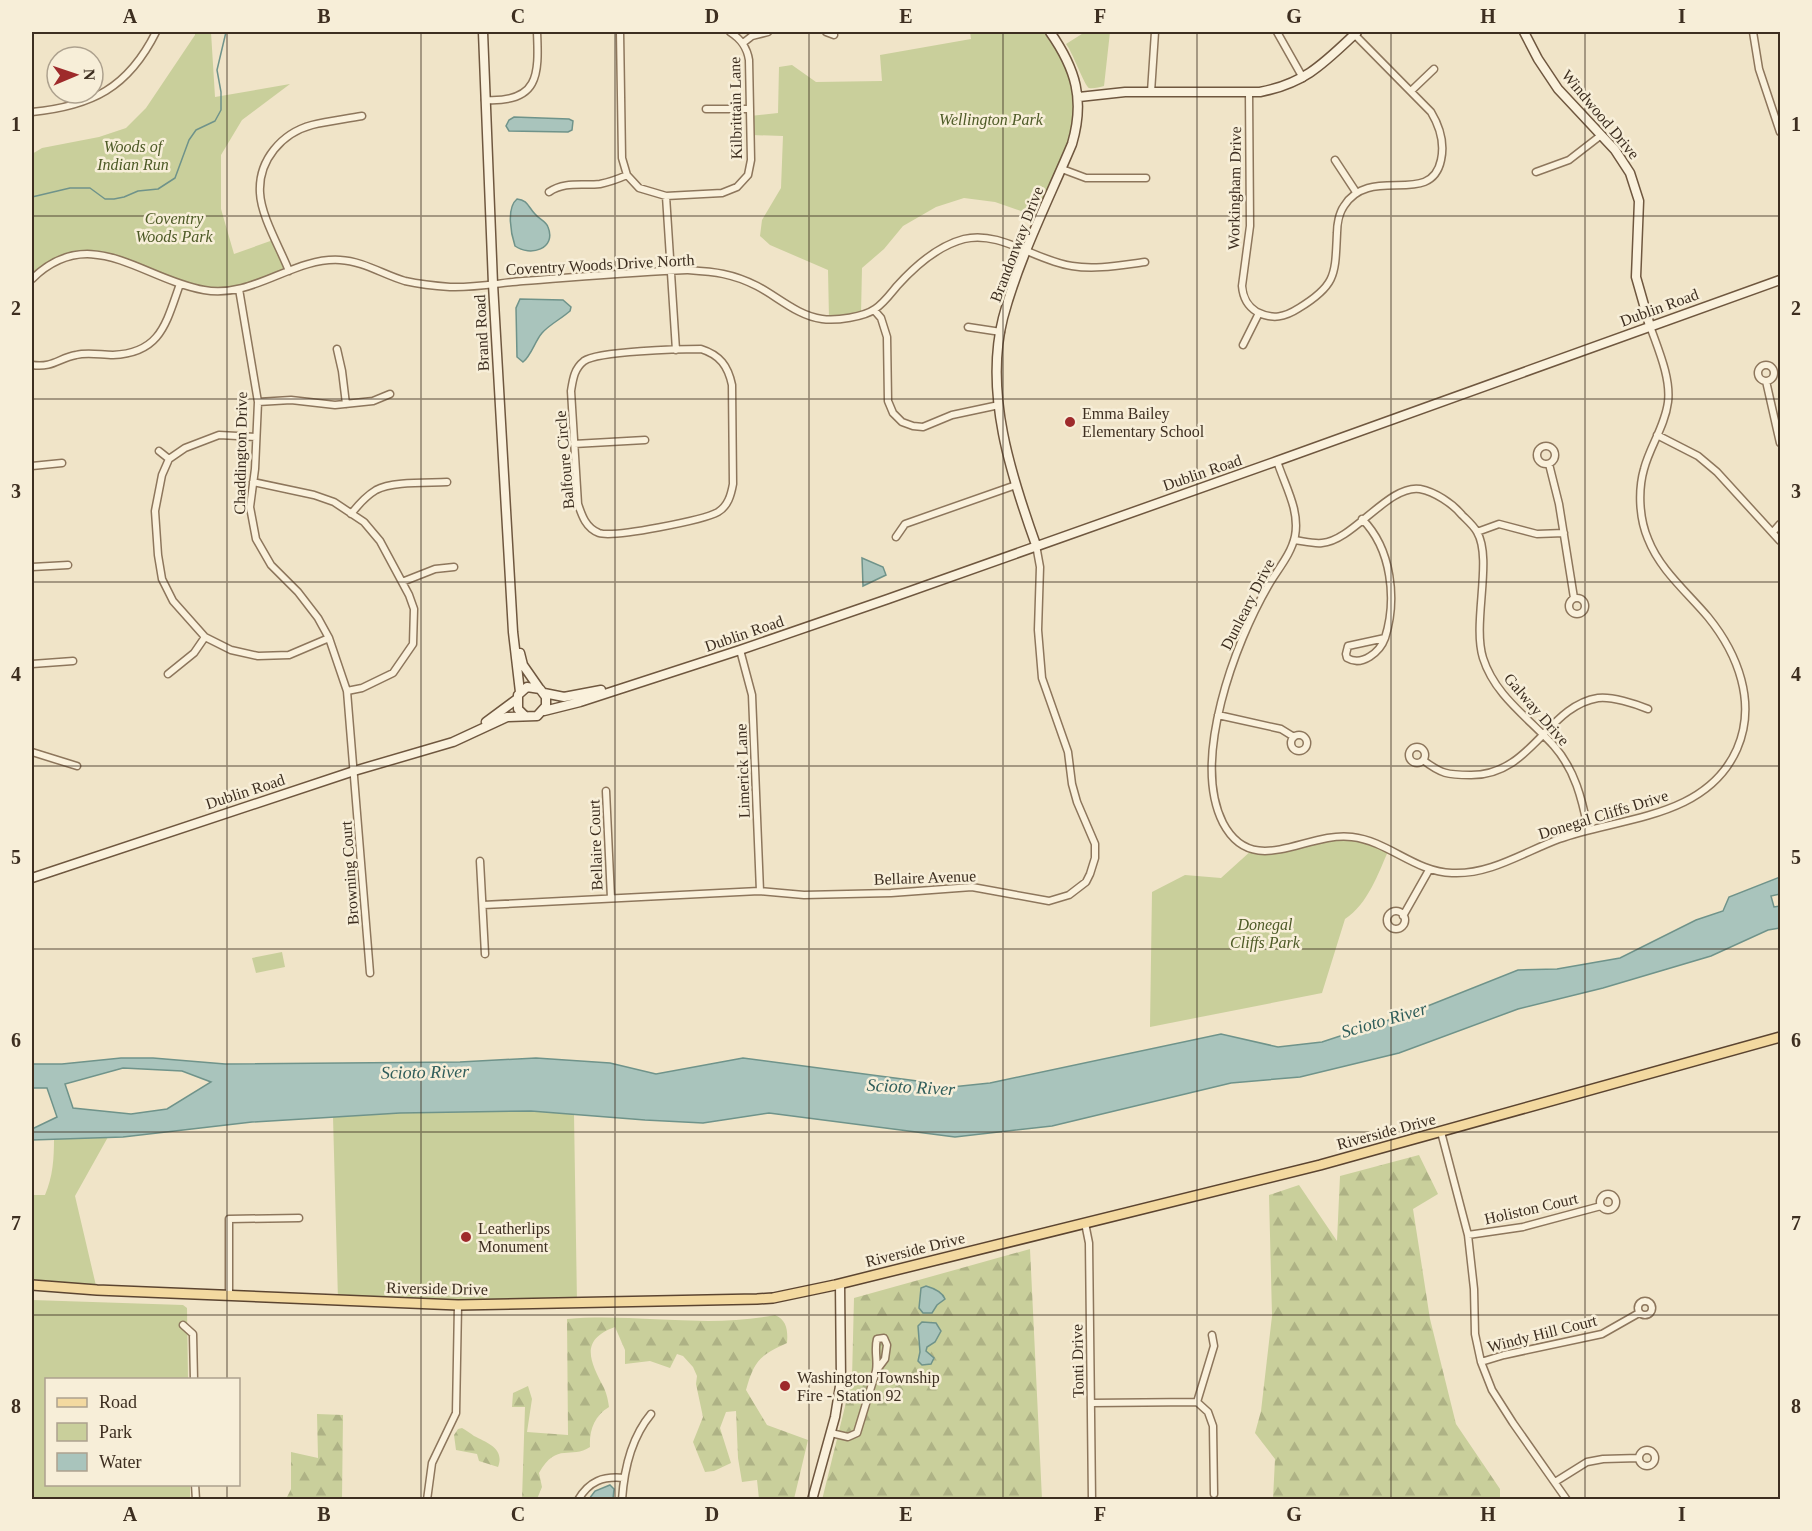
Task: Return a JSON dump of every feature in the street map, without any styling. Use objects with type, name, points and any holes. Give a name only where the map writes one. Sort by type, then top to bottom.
[{"type":"main road","name":"Brand Road","points":[[483,32],[493,284],[518,695]]},
{"type":"main road","name":"Brandonway Drive","points":[[1036,545],[1016,485],[999,405],[998,367],[1001,332],[1017,276],[1077,127],[1079,98],[1071,66],[1050,32]]},
{"type":"main road","name":"Windwood Drive","points":[[1524,32],[1558,89],[1624,161],[1639,201],[1636,277],[1650,326]]},
{"type":"main road","points":[[1079,98],[1125,92],[1248,92],[1275,89],[1303,78],[1329,59],[1355,33]]},
{"type":"main road","name":"Dublin Road","points":[[544,711],[580,702],[740,650],[1277,461],[1780,280]]},
{"type":"main road","name":"Brand Road","points":[[513,632],[523,665],[542,691]]},
{"type":"main road","name":"Dublin Road","points":[[542,691],[564,697],[631,685]]},
{"type":"main road","points":[[527,687],[542,691],[547,702],[544,711],[537,716],[525,716],[518,709],[518,695],[527,687]]},
{"type":"main road","name":"Dublin Road","points":[[470,735],[518,695]]},
{"type":"main road","name":"Dublin Road","points":[[32,878],[470,735],[507,717],[525,716]]},
{"type":"main road","name":"Riverside Drive","points":[[32,1285],[97,1290],[458,1305],[772,1298],[840,1284],[1320,1165],[1780,1036]]},
{"type":"main road","points":[[812,1500],[835,1417],[841,1380],[840,1284]]},
{"type":"street","points":[[32,112],[86,102],[115,86],[135,66],[147,50],[156,32]]},
{"type":"street","points":[[485,100],[503,101],[515,98],[524,93],[532,84],[537,74],[538,64],[537,32]]},
{"type":"street","points":[[620,32],[622,158],[627,175],[639,188],[666,196],[676,350]]},
{"type":"street","name":"Kilbrittain Lane","points":[[666,196],[722,193],[737,187],[748,175],[752,160],[748,51],[743,43],[730,32]]},
{"type":"street","points":[[743,43],[752,36],[768,32]]},
{"type":"street","points":[[826,32],[834,35]]},
{"type":"street","points":[[1151,92],[1155,32]]},
{"type":"street","points":[[1277,32],[1303,78]]},
{"type":"street","points":[[1754,32],[1760,69],[1780,132]]},
{"type":"street","points":[[1243,345],[1259,313],[1267,317],[1284,316],[1317,297],[1330,284],[1335,267],[1337,226],[1343,207],[1356,192],[1370,186],[1384,184],[1410,186],[1427,182],[1439,169],[1443,152],[1439,126],[1431,112],[1355,33]]},
{"type":"street","points":[[1411,92],[1434,69]]},
{"type":"street","name":"Workingham Drive","points":[[1248,92],[1250,226],[1242,286],[1243,296],[1247,303],[1259,313]]},
{"type":"street","points":[[706,109],[750,109]]},
{"type":"street","points":[[289,270],[266,216],[260,193],[266,161],[283,140],[310,125],[362,116]]},
{"type":"street","points":[[1536,172],[1569,160],[1600,136]]},
{"type":"street","points":[[1335,160],[1356,192]]},
{"type":"street","points":[[1062,169],[1086,178],[1146,178]]},
{"type":"street","points":[[549,192],[556,187],[569,184],[600,184],[627,175]]},
{"type":"street","points":[[999,405],[952,415],[923,427],[902,422],[893,413],[888,401],[887,337],[881,318],[874,310],[910,272],[934,252],[961,240],[980,236],[998,240],[1045,260],[1073,266],[1094,267],[1145,262]]},
{"type":"street","name":"Coventry Woods Drive North","points":[[32,279],[53,261],[89,254],[119,259],[180,284],[207,291],[239,289],[314,262],[342,260],[405,281],[451,287],[671,270],[723,272],[821,319],[848,318],[874,310]]},
{"type":"street","points":[[32,365],[44,366],[80,354],[135,353],[154,341],[166,322],[180,284]]},
{"type":"street","name":"Chaddington Drive","points":[[239,289],[258,402],[250,507],[256,539],[271,565],[298,592],[318,618],[329,638],[347,691],[354,771]]},
{"type":"street","name":"Donegal Cliffs Drive","points":[[1257,852],[1275,851],[1321,838],[1352,837],[1381,845],[1429,870],[1448,873],[1482,870],[1588,829],[1645,818],[1682,803],[1706,788],[1732,758],[1745,717],[1744,690],[1735,660],[1715,626],[1661,565],[1647,537],[1640,508],[1643,470],[1669,399],[1665,374],[1650,326]]},
{"type":"street","points":[[968,327],[1001,332]]},
{"type":"street","points":[[337,349],[346,404]]},
{"type":"street","name":"Balfoure Circle","points":[[676,350],[709,351],[721,359],[729,371],[732,385],[733,484],[730,499],[720,511],[706,517],[618,534],[599,533],[584,522],[578,504],[571,391],[574,374],[585,361],[601,355],[676,350]]},
{"type":"street","points":[[1766,381],[1780,443]]},
{"type":"street","points":[[258,402],[291,400],[334,405],[373,401],[390,394]]},
{"type":"street","points":[[256,437],[219,435],[185,448],[169,459],[162,475],[155,510],[162,579],[173,601],[205,637],[231,650],[258,656],[289,654],[329,638]]},
{"type":"street","points":[[1657,435],[1698,456],[1717,472],[1780,541]]},
{"type":"street","points":[[574,444],[645,440]]},
{"type":"street","points":[[159,452],[169,459]]},
{"type":"street","name":"Dunleary Drive","points":[[1257,852],[1247,848],[1232,836],[1222,820],[1216,805],[1212,766],[1218,715],[1236,650],[1294,540],[1296,524],[1294,506],[1277,461]]},
{"type":"street","points":[[32,466],[62,464]]},
{"type":"street","points":[[1549,465],[1559,504],[1574,598]]},
{"type":"street","points":[[253,482],[314,495],[334,502],[364,522],[380,541],[409,595],[414,609],[412,644],[393,673],[362,688],[347,691]]},
{"type":"street","points":[[351,514],[377,489],[397,485],[447,482]]},
{"type":"street","points":[[896,537],[905,524],[1016,485]]},
{"type":"street","points":[[1294,540],[1323,543],[1341,537],[1362,519],[1400,494],[1418,489],[1452,504],[1477,532],[1499,524],[1537,534],[1564,533]]},
{"type":"street","points":[[1362,519],[1383,548],[1391,586],[1390,622],[1385,638],[1382,645],[1375,654],[1354,661],[1347,658],[1348,646],[1385,638]]},
{"type":"street","points":[[1773,532],[1780,524]]},
{"type":"street","name":"Galway Drive","points":[[1477,532],[1483,554],[1479,632],[1483,658],[1493,681],[1507,700],[1555,747],[1572,772],[1582,798],[1588,829]]},
{"type":"street","name":"Bellaire Avenue","points":[[483,905],[760,891],[782,895],[804,895],[891,893],[972,887],[1049,901],[1070,895],[1086,882],[1090,874],[1095,858],[1095,844],[1077,802],[1068,752],[1042,678],[1038,630],[1040,567],[1036,545]]},
{"type":"street","points":[[32,567],[68,565]]},
{"type":"street","points":[[402,582],[435,569],[454,567]]},
{"type":"street","points":[[168,674],[188,658],[205,637]]},
{"type":"street","name":"Limerick Lane","points":[[740,650],[752,694],[760,891]]},
{"type":"street","points":[[32,664],[73,661]]},
{"type":"street","points":[[1423,760],[1445,775],[1486,774],[1512,764],[1566,713],[1599,698],[1635,704],[1648,709]]},
{"type":"street","points":[[1218,715],[1281,729],[1294,737]]},
{"type":"street","points":[[32,752],[77,766]]},
{"type":"street","name":"Browning Court","points":[[354,771],[370,973]]},
{"type":"street","name":"Bellaire Court","points":[[606,791],[611,898]]},
{"type":"street","points":[[480,861],[485,954]]},
{"type":"street","points":[[1403,916],[1429,870]]},
{"type":"street","points":[[1441,1132],[1468,1235],[1476,1334],[1481,1362],[1492,1390],[1567,1500]]},
{"type":"street","name":"Holiston Court","points":[[1468,1235],[1523,1227],[1600,1206]]},
{"type":"street","points":[[229,1295],[229,1220],[299,1218]]},
{"type":"street","name":"Tonti Drive","points":[[1085,1223],[1089,1243],[1092,1500]]},
{"type":"street","points":[[427,1500],[432,1462],[456,1413],[458,1305]]},
{"type":"street","name":"Windy Hill Court","points":[[1481,1362],[1602,1334],[1639,1313]]},
{"type":"street","points":[[183,1325],[193,1334],[194,1378]]},
{"type":"street","points":[[1197,1402],[1214,1346],[1212,1335]]},
{"type":"street","points":[[831,1433],[848,1437],[857,1433],[876,1371],[877,1339],[884,1338],[887,1345],[885,1359],[876,1371]]},
{"type":"street","points":[[1091,1403],[1197,1402],[1208,1412],[1213,1426],[1214,1494]]},
{"type":"street","points":[[622,1500],[624,1478],[634,1441],[651,1414]]},
{"type":"street","points":[[1555,1482],[1587,1462],[1639,1458]]},
{"type":"street","points":[[578,1500],[586,1488],[596,1481],[611,1476],[624,1478]]},
{"type":"green space","name":"Coventry Woods Park","points":[[195,32],[211,32],[215,97],[290,84],[242,120],[221,155],[221,209],[234,254],[276,239],[289,271],[239,289],[207,291],[119,259],[70,256],[32,279],[32,154],[42,148],[99,137],[126,128],[146,108]]},
{"type":"green space","name":"Wellington Park","points":[[970,32],[1051,32],[1071,66],[1077,127],[1041,218],[995,202],[964,198],[936,207],[903,226],[884,249],[862,268],[861,314],[829,319],[828,270],[770,245],[760,236],[762,220],[781,188],[783,136],[751,135],[750,116],[778,113],[779,67],[792,65],[816,82],[882,81],[880,55],[971,39]]},
{"type":"green space","points":[[1085,32],[1110,32],[1104,86],[1089,88],[1087,86],[1066,44]]},
{"type":"green space","name":"Donegal Cliffs Park","points":[[1352,837],[1389,849],[1366,897],[1345,919],[1322,993],[1150,1027],[1152,892],[1185,875],[1221,878],[1252,850]]},
{"type":"green space","points":[[282,952],[285,967],[256,973],[252,958]]},
{"type":"green space","points":[[531,1111],[574,1114],[577,1303],[338,1300],[333,1117],[400,1113]]},
{"type":"green space","points":[[108,1137],[75,1196],[97,1290],[32,1285],[32,1195],[45,1195],[50,1181],[54,1138]]},
{"type":"green space","points":[[1419,1155],[1438,1194],[1413,1209],[1430,1319],[1456,1424],[1500,1489],[1500,1499],[1273,1499],[1275,1459],[1255,1433],[1261,1411],[1272,1316],[1269,1195],[1299,1185],[1337,1241],[1340,1176]]},
{"type":"green space","points":[[1030,1249],[1042,1499],[822,1500],[852,1378],[854,1298]]},
{"type":"green space","points":[[32,1300],[183,1305],[187,1308],[188,1378],[45,1378],[45,1486],[190,1486],[190,1499],[32,1500]]},
{"type":"green space","points":[[775,1315],[786,1326],[787,1343],[770,1351],[759,1360],[746,1390],[767,1425],[808,1440],[794,1499],[759,1499],[757,1480],[742,1482],[738,1458],[736,1411],[726,1412],[720,1428],[731,1463],[714,1471],[705,1472],[693,1442],[703,1417],[696,1384],[697,1376],[693,1367],[683,1356],[677,1354],[670,1368],[650,1361],[625,1364],[625,1350],[615,1327],[596,1338],[592,1345],[592,1360],[606,1393],[609,1407],[594,1424],[590,1435],[590,1447],[583,1451],[558,1454],[552,1457],[539,1473],[542,1487],[537,1499],[522,1499],[525,1407],[512,1407],[513,1393],[528,1386],[532,1399],[527,1432],[568,1435],[567,1319],[724,1321]]},
{"type":"green space","points":[[317,1414],[343,1415],[342,1499],[286,1499],[291,1489],[291,1452],[318,1458]]},
{"type":"green space","points":[[462,1428],[494,1447],[500,1461],[498,1467],[479,1461],[477,1454],[456,1450],[454,1435],[458,1429]]},
{"type":"water","points":[[514,117],[569,119],[573,121],[572,130],[568,132],[509,131],[506,126]]},
{"type":"water","points":[[517,199],[526,202],[547,225],[549,241],[540,249],[528,251],[515,246],[510,215],[511,208]]},
{"type":"water","points":[[520,299],[563,300],[571,307],[570,311],[542,333],[523,362],[517,357],[516,308]]},
{"type":"water","points":[[862,558],[883,567],[886,575],[863,586]]},
{"type":"water","name":"Scioto River","points":[[1780,877],[1780,894],[1771,896],[1774,907],[1780,906],[1780,928],[1768,930],[1711,956],[1603,988],[1518,1009],[1399,1053],[1300,1077],[1231,1083],[1052,1126],[955,1137],[769,1113],[703,1123],[531,1111],[400,1113],[252,1122],[123,1137],[32,1140],[32,1129],[57,1117],[47,1088],[32,1088],[32,1064],[62,1064],[121,1058],[153,1058],[225,1064],[460,1062],[536,1058],[610,1063],[656,1074],[743,1058],[925,1082],[942,1088],[990,1083],[1221,1034],[1278,1047],[1322,1042],[1410,1013],[1518,970],[1557,969],[1620,958],[1696,920],[1723,911],[1729,897]],"holes":[[[123,1068],[182,1071],[211,1082],[167,1109],[131,1114],[73,1108],[65,1084]]]},
{"type":"water","points":[[926,1286],[940,1292],[945,1299],[932,1313],[923,1313],[919,1308],[921,1288]]},
{"type":"water","points":[[922,1322],[936,1323],[941,1331],[935,1342],[927,1347],[926,1351],[934,1358],[931,1364],[922,1365],[918,1361],[920,1352],[918,1326]]},
{"type":"water","points":[[610,1485],[614,1489],[613,1499],[589,1499],[595,1491]]},
{"type":"waterway","points":[[32,197],[70,188],[90,188],[105,199],[114,199],[138,191],[158,189],[175,178],[189,140],[196,130],[215,121],[221,110],[217,70],[226,32]]},
{"type":"place","name":"Emma Bailey Elementary School","points":[[1070,422]]},
{"type":"place","name":"Leatherlips Monument","points":[[466,1237]]},
{"type":"place","name":"Washington Township Fire - Station 92","points":[[785,1386]]},
{"type":"park label","name":"Woods of Indian Run","points":[[133,155]]}]
